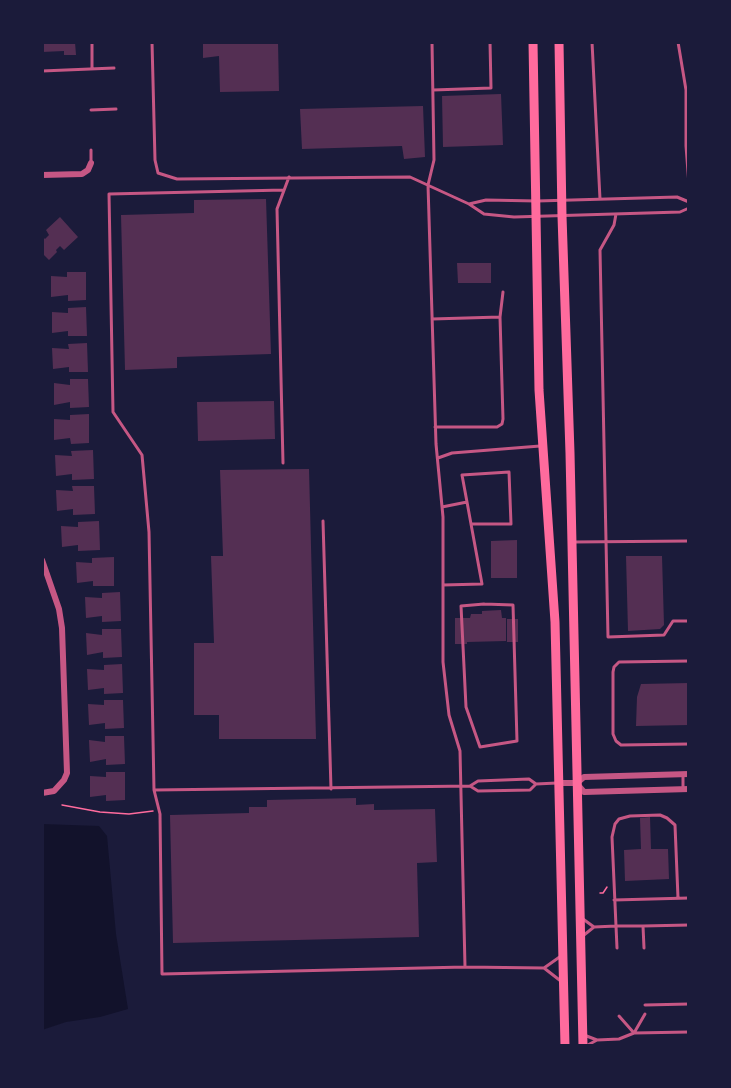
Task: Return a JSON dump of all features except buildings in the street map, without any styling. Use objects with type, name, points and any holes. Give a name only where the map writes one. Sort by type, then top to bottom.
[{"type":"main road","points":[[533,42],[540,390],[555,622],[565,1046]]},
{"type":"main road","points":[[559,42],[580,938],[585,1046]]},
{"type":"street","points":[[42,175],[82,174],[88,170],[91,162]]},
{"type":"street","points":[[42,560],[59,609],[62,628],[67,772],[59,787],[54,791],[42,793]]},
{"type":"street","points":[[559,783],[577,783],[584,777],[686,774]]},
{"type":"street","points":[[577,783],[584,792],[686,789]]},
{"type":"lane","points":[[92,42],[92,69]]},
{"type":"lane","points":[[152,42],[155,160],[158,173],[177,179],[410,177],[469,204],[484,214],[537,217],[577,216],[680,212],[689,208]]},
{"type":"lane","points":[[432,42],[434,160],[428,185],[435,427],[442,507],[444,670],[449,715],[460,751],[465,967]]},
{"type":"lane","points":[[433,90],[491,88],[490,42]]},
{"type":"lane","points":[[592,42],[600,199]]},
{"type":"lane","points":[[678,42],[686,90],[689,185]]},
{"type":"lane","points":[[42,70],[114,69]]},
{"type":"lane","points":[[90,110],[116,109]]},
{"type":"lane","points":[[91,150],[91,162]]},
{"type":"lane","points":[[283,463],[277,209],[289,177]]},
{"type":"lane","points":[[284,190],[109,194],[113,412],[142,455],[149,532],[154,790],[159,811],[162,974],[465,967],[544,968],[563,956]]},
{"type":"lane","points":[[469,204],[486,200],[561,201],[677,197],[689,202]]},
{"type":"lane","points":[[616,214],[614,225],[600,250],[608,637],[664,635],[673,621],[689,621]]},
{"type":"lane","points":[[435,427],[496,427],[502,424],[500,317],[503,292]]},
{"type":"lane","points":[[432,319],[500,317]]},
{"type":"lane","points":[[438,458],[452,453],[543,446]]},
{"type":"lane","points":[[443,585],[482,584],[471,524],[462,474],[509,472],[511,524],[471,524]]},
{"type":"lane","points":[[442,507],[467,502]]},
{"type":"lane","points":[[323,521],[331,789]]},
{"type":"lane","points":[[572,542],[689,541]]},
{"type":"lane","points":[[513,605],[518,741],[480,747],[466,707],[463,661],[461,606],[513,605]]},
{"type":"lane","points":[[689,661],[619,662],[613,672],[616,741],[621,745],[689,744]]},
{"type":"lane","points":[[686,774],[686,789]]},
{"type":"lane","points":[[154,790],[470,786],[478,781],[529,779],[536,784],[559,783]]},
{"type":"lane","points":[[470,786],[478,791],[530,790],[536,784]]},
{"type":"lane","points":[[617,948],[612,837],[615,824],[619,819],[630,816],[660,815],[675,825],[678,898]]},
{"type":"lane","points":[[614,900],[689,898]]},
{"type":"lane","points":[[580,916],[594,927],[689,925]]},
{"type":"lane","points":[[643,926],[644,948]]},
{"type":"lane","points":[[580,938],[594,927]]},
{"type":"lane","points":[[544,968],[564,984]]},
{"type":"lane","points":[[645,1005],[689,1004]]},
{"type":"lane","points":[[634,1033],[645,1014]]},
{"type":"lane","points":[[619,1016],[634,1033]]},
{"type":"lane","points":[[585,1046],[597,1040],[619,1039],[634,1033],[689,1032]]},
{"type":"lane","points":[[583,1034],[597,1040]]},
{"type":"path","points":[[62,805],[100,812],[159,811]]},
{"type":"path","points":[[600,893],[603,893],[608,885]]},
{"type":"shaded area","points":[[42,824],[99,826],[107,836],[116,934],[128,1009],[100,1017],[66,1022],[42,1030]]}]
